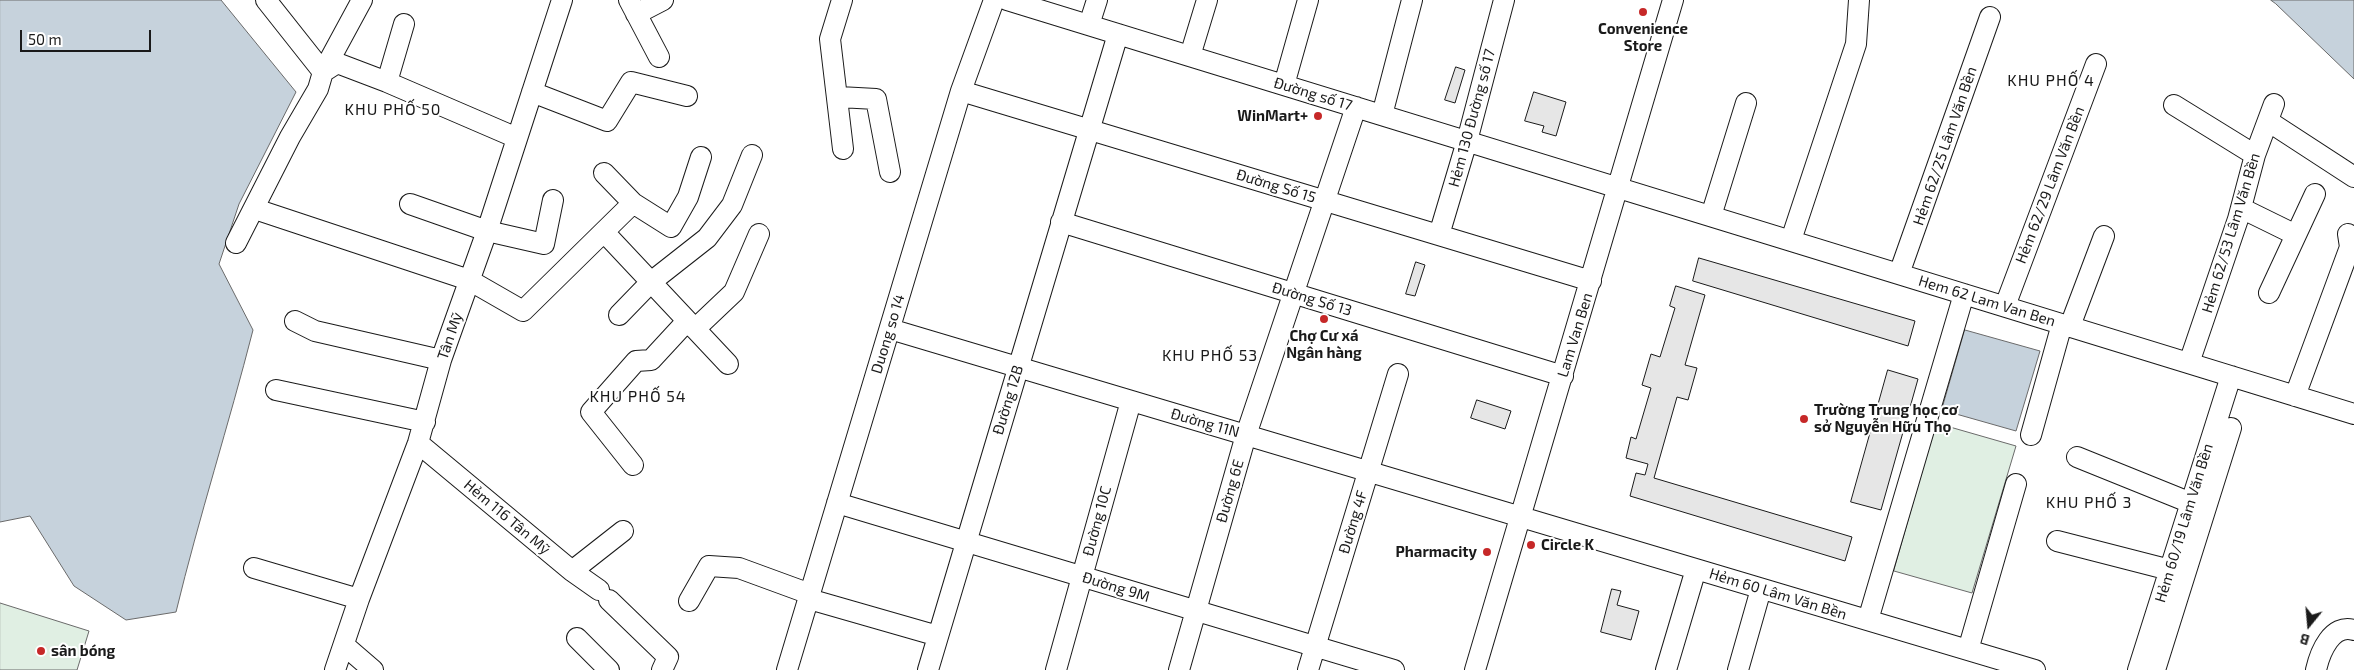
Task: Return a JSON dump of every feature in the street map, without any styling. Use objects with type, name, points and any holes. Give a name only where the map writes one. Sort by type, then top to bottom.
[{"type":"street","points":[[266,0],[323,72]]},
{"type":"street","points":[[236,243],[290,137],[318,89],[323,72],[362,0]]},
{"type":"street","points":[[659,57],[633,7],[663,0]]},
{"type":"street","points":[[842,0],[830,39],[839,97],[843,149]]},
{"type":"street","name":"Duong so 14","points":[[787,670],[961,91],[994,0]]},
{"type":"street","name":"Đường số 17","points":[[1007,0],[1619,188]]},
{"type":"street","points":[[1089,25],[1097,0]]},
{"type":"street","points":[[1190,56],[1207,0]]},
{"type":"street","points":[[1284,85],[1308,0]]},
{"type":"street","points":[[1382,115],[1412,0]]},
{"type":"street","name":"Hẻm 130 Đường số 17","points":[[1438,235],[1467,141],[1504,0]]},
{"type":"street","name":"Lam Van Ben","points":[[1475,670],[1673,0]]},
{"type":"street","points":[[1791,240],[1856,44],[1859,0]]},
{"type":"street","name":"Tân Mỹ","points":[[335,670],[359,599],[425,422],[441,360],[487,231],[532,92],[556,2]]},
{"type":"street","name":"Hẻm 62/25 Lâm Văn Bền","points":[[1900,274],[1990,17]]},
{"type":"street","points":[[387,82],[404,24]]},
{"type":"street","name":"Đường 12B","points":[[928,670],[1118,34]]},
{"type":"street","points":[[323,72],[337,64],[387,82],[517,138]]},
{"type":"street","name":"Hẻm 62/29 Lâm Văn Bền","points":[[2005,306],[2096,64]]},
{"type":"street","points":[[532,92],[607,121],[631,82],[687,96]]},
{"type":"street","name":"Đường Số 15","points":[[961,91],[1591,281]]},
{"type":"street","points":[[839,97],[876,99],[890,172]]},
{"type":"street","points":[[1711,216],[1746,103]]},
{"type":"street","points":[[2174,105],[2255,155]]},
{"type":"street","name":"Đường 6E","points":[[1179,670],[1246,436],[1356,107]]},
{"type":"street","name":"Hẻm 62/53 Lâm Văn Bền","points":[[2189,363],[2240,208],[2255,155],[2271,112],[2354,177]]},
{"type":"street","points":[[619,315],[651,282],[707,238],[732,205],[752,155]]},
{"type":"street","points":[[604,172],[633,203],[671,227],[688,197],[701,157]]},
{"type":"street","name":"Hem 62 Lam Van Ben","points":[[1619,188],[2354,414]]},
{"type":"street","points":[[2269,293],[2315,194]]},
{"type":"street","points":[[410,204],[487,231],[544,244],[553,200]]},
{"type":"street","points":[[255,209],[469,280],[523,311],[633,203]]},
{"type":"street","points":[[2240,208],[2296,235]]},
{"type":"street","name":"Đường Số 13","points":[[1061,222],[1563,376]]},
{"type":"street","points":[[604,232],[728,364]]},
{"type":"street","points":[[633,464],[591,412],[636,361],[651,360],[691,325],[734,292],[759,234]]},
{"type":"street","points":[[2295,396],[2350,247],[2348,234]]},
{"type":"street","points":[[2031,435],[2066,325],[2104,236]]},
{"type":"street","points":[[1868,620],[1964,294]]},
{"type":"street","points":[[295,321],[315,330],[441,360]]},
{"type":"street","name":"Đường 11N","points":[[890,330],[1521,517]]},
{"type":"street","name":"Đường 4F","points":[[1308,670],[1398,374]]},
{"type":"street","name":"Hẻm 60/19 Lâm Văn Bền","points":[[2138,670],[2231,376]]},
{"type":"street","points":[[276,390],[425,422]]},
{"type":"street","name":"Đường 10C","points":[[1056,670],[1131,401]]},
{"type":"street","points":[[2155,670],[2231,428]]},
{"type":"street","name":"Hẻm 116 Tân Mỹ","points":[[418,443],[572,571],[604,595],[668,657],[662,670]]},
{"type":"street","points":[[2077,457],[2191,503]]},
{"type":"street","points":[[1968,650],[2016,484]]},
{"type":"street","name":"Đường 9M","points":[[837,503],[1394,670]]},
{"type":"street","name":"Hẻm 60 Lâm Văn Bền","points":[[1521,517],[2035,670]]},
{"type":"street","points":[[572,571],[623,531]]},
{"type":"street","points":[[2057,540],[2170,570]]},
{"type":"street","points":[[689,601],[709,566],[739,568],[809,596],[938,636]]},
{"type":"street","points":[[254,568],[359,599]]},
{"type":"street","points":[[1666,670],[1696,569]]},
{"type":"street","points":[[1738,670],[1761,589]]},
{"type":"street","points":[[2316,670],[2319,657],[2337,630],[2345,627],[2354,630]]},
{"type":"street","points":[[577,638],[609,670]]},
{"type":"street","points":[[344,645],[373,670]]},
{"type":"green space","points":[[1936,423],[2016,446],[1972,593],[1894,571]]},
{"type":"green space","name":"sân bóng","points":[[0,603],[89,631],[77,670],[0,670]]},
{"type":"shaded area","points":[[0,0],[221,0],[296,92],[239,204],[219,264],[253,330],[176,612],[126,620],[74,586],[30,516],[0,522]]},
{"type":"shaded area","points":[[2271,0],[2354,0],[2354,79],[2276,4]]},
{"type":"shaded area","points":[[1965,330],[2040,351],[2016,431],[1942,410]]},
{"type":"building","points":[[1456,67],[1465,70],[1455,103],[1445,100]]},
{"type":"building","points":[[1534,92],[1566,102],[1556,136],[1542,132],[1544,126],[1525,121]]},
{"type":"building","points":[[1699,258],[1915,321],[1908,346],[1693,281]]},
{"type":"building","points":[[1416,262],[1425,265],[1415,296],[1406,294]]},
{"type":"building","points":[[1676,286],[1705,295],[1685,365],[1697,368],[1688,400],[1677,397],[1654,478],[1852,537],[1845,561],[1630,496],[1636,473],[1645,475],[1648,464],[1626,458],[1631,437],[1636,439],[1651,388],[1642,385],[1651,354],[1660,357],[1675,308],[1670,306]]},
{"type":"building","points":[[1888,370],[1918,379],[1881,510],[1851,502]]},
{"type":"building","points":[[1477,400],[1511,411],[1505,429],[1471,418]]},
{"type":"building","points":[[1612,589],[1621,591],[1617,605],[1639,611],[1631,640],[1601,632]]},
{"type":"place","name":"Convenience Store","points":[[1643,12]]},
{"type":"place","name":"WinMart+","points":[[1318,116]]},
{"type":"place","name":"Chợ Cư xá Ngân hàng","points":[[1324,319]]},
{"type":"place","name":"Trường Trung học cơ sở Nguyễn Hữu Thọ","points":[[1804,419]]},
{"type":"place","name":"Circle K","points":[[1531,545]]},
{"type":"place","name":"Pharmacity","points":[[1487,552]]},
{"type":"place","name":"sân bóng","points":[[41,651]]},
{"type":"district","name":"KHU PHỐ 4","points":[[2051,81]]},
{"type":"district","name":"KHU PHỐ 50","points":[[393,110]]},
{"type":"district","name":"KHU PHỐ 53","points":[[1210,356]]},
{"type":"district","name":"KHU PHỐ 54","points":[[638,397]]},
{"type":"district","name":"KHU PHỐ 3","points":[[2089,503]]}]
